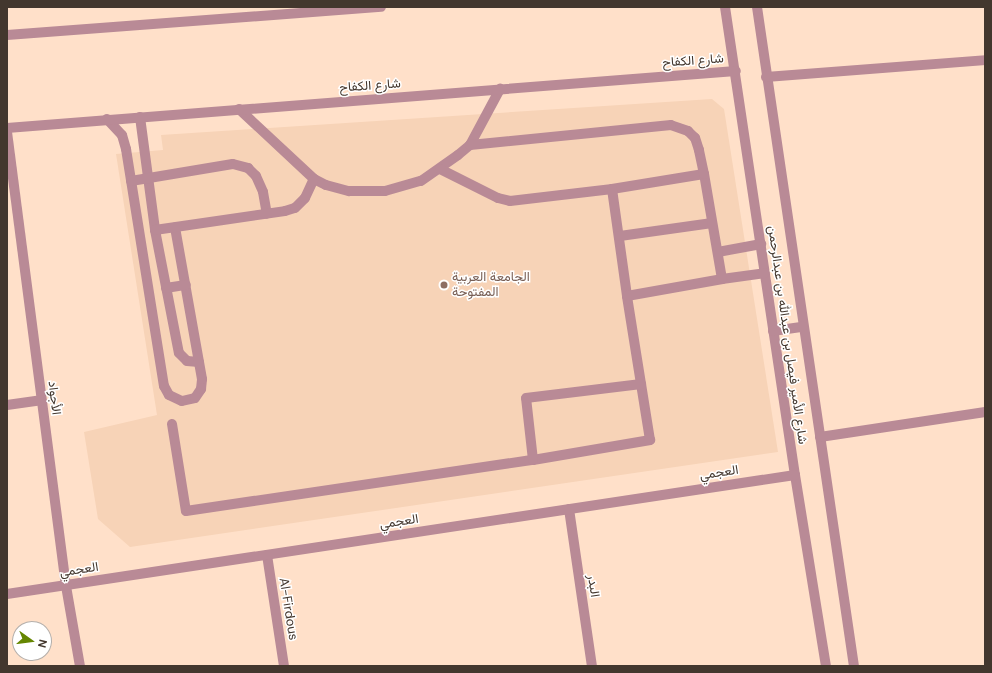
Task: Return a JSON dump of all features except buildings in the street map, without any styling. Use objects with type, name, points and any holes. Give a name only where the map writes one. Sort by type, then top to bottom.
[{"type":"street","points":[[7,35],[380,7]]},
{"type":"street","name":"شارع الأمير فيصل بن عبدالله بن عبدالرحمن","points":[[725,7],[736,70],[795,475],[826,666]]},
{"type":"street","name":"شارع الأمير فيصل بن عبدالله بن عبدالرحمن","points":[[757,7],[766,77],[854,666]]},
{"type":"street","points":[[766,77],[985,60]]},
{"type":"street","name":"شارع الكفاح","points":[[7,128],[736,70]]},
{"type":"street","points":[[239,109],[314,179],[337,189],[365,192],[385,191],[421,181],[440,169],[470,145],[500,89]]},
{"type":"street","points":[[140,117],[155,230],[179,353],[187,361],[199,362]]},
{"type":"street","points":[[108,119],[122,135],[131,181],[164,386],[169,395],[182,401],[195,398],[201,389],[201,384],[199,362],[175,227]]},
{"type":"street","points":[[470,145],[671,125],[688,131],[695,138],[699,150],[722,279]]},
{"type":"street","name":"الأجواد","points":[[7,132],[66,586],[80,666]]},
{"type":"street","points":[[131,181],[233,164],[248,168],[256,176],[263,192],[267,214]]},
{"type":"street","points":[[440,169],[498,198],[510,201],[612,189],[704,174]]},
{"type":"street","points":[[155,230],[267,214],[295,208],[305,198],[314,179]]},
{"type":"street","points":[[172,424],[186,511],[533,460],[650,440],[612,189]]},
{"type":"street","points":[[620,236],[712,223]]},
{"type":"street","points":[[718,252],[761,244]]},
{"type":"street","points":[[627,296],[765,273]]},
{"type":"street","points":[[166,288],[186,285]]},
{"type":"street","points":[[773,330],[803,326]]},
{"type":"street","points":[[533,460],[526,398],[641,384]]},
{"type":"street","points":[[7,405],[41,400]]},
{"type":"street","points":[[820,437],[985,412]]},
{"type":"street","name":"العجمي","points":[[7,594],[795,475]]},
{"type":"street","name":"البدر","points":[[569,509],[592,666]]},
{"type":"street","name":"Al-Firdous","points":[[267,555],[284,666]]},
{"type":"shaded area","name":"الجامعة العربية المفتوحة","points":[[712,99],[724,109],[778,452],[130,547],[98,519],[84,432],[157,415],[116,154],[163,150],[161,135]]},
{"type":"place","name":"الجامعة العربية المفتوحة","points":[[444,285]]}]
